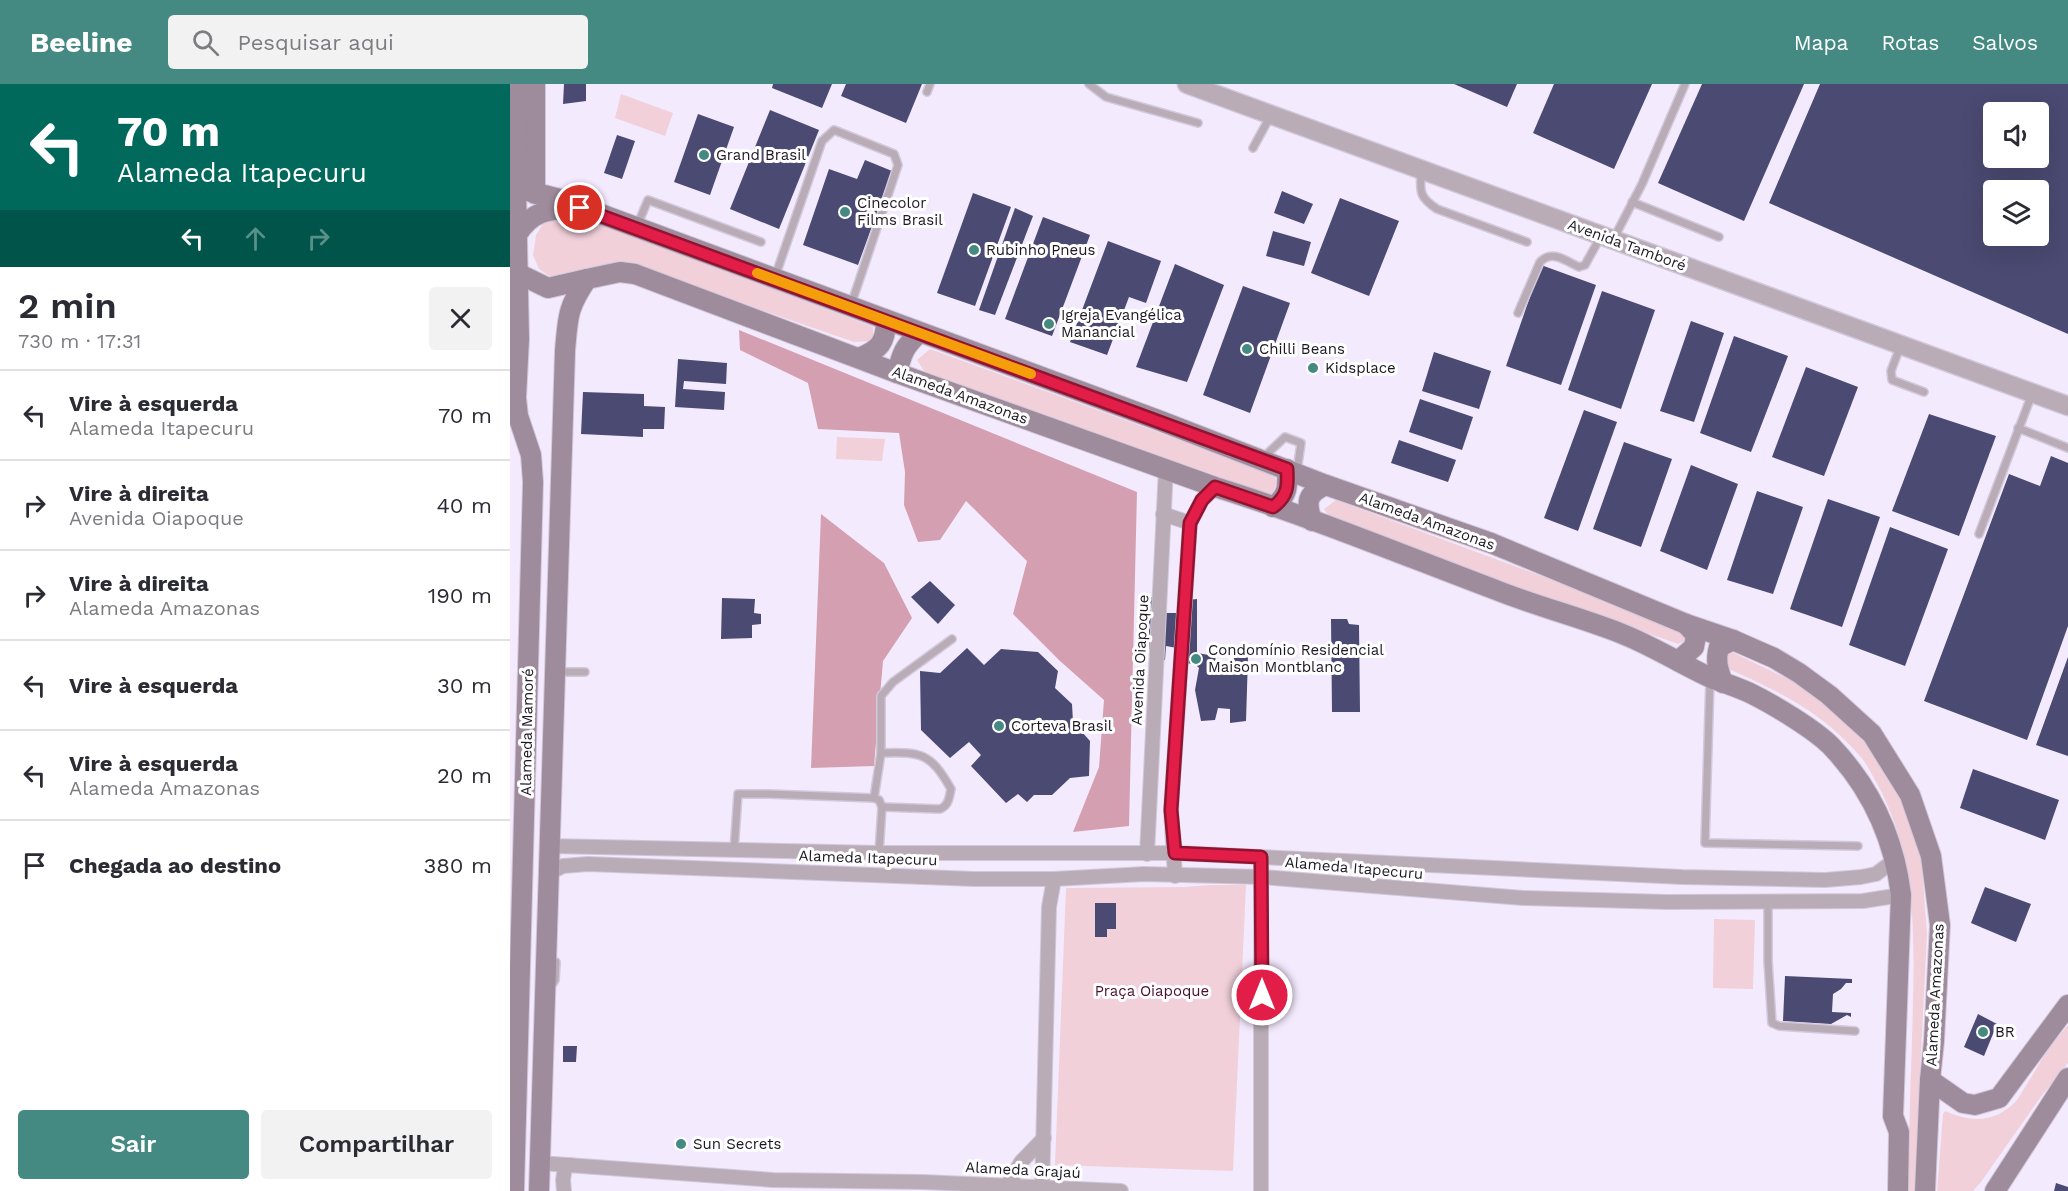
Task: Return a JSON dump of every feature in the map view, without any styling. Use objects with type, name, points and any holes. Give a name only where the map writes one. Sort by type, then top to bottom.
[{"type":"main road","name":"Alameda Mamoré","points":[[514,1191],[533,482],[531,455],[518,416],[514,349],[519,274],[518,233],[513,197],[519,84]]},
{"type":"main road","points":[[535,84],[535,194]]},
{"type":"main road","name":"Alameda Amazonas","points":[[513,197],[535,194],[560,200],[1265,460],[1326,485],[1491,543],[1686,624],[1733,640],[1774,658],[1799,673],[1872,734],[1910,795],[1931,856],[1940,925],[1925,1191]]},
{"type":"main road","points":[[518,233],[532,217],[540,212],[580,208]]},
{"type":"main road","name":"Alameda Amazonas","points":[[519,274],[548,288],[620,272],[634,274],[897,373],[1415,558],[1496,591],[1621,633],[1717,680],[1750,693],[1787,714],[1829,744],[1858,777],[1873,803],[1896,859],[1900,895],[1893,1116],[1899,1132],[1898,1191]]},
{"type":"main road","name":"Alameda Mamoré","points":[[539,1191],[546,987],[552,913],[549,846],[565,351],[568,313],[587,279]]},
{"type":"main road","points":[[859,358],[873,352],[881,344],[886,332],[886,321]]},
{"type":"main road","points":[[897,373],[907,344],[919,333]]},
{"type":"main road","points":[[1273,507],[1284,498],[1292,471]]},
{"type":"main road","points":[[1312,522],[1308,504],[1310,497],[1313,492],[1326,485]]},
{"type":"main road","points":[[531,565],[558,564]]},
{"type":"main road","points":[[1678,661],[1694,647],[1696,635],[1686,624]]},
{"type":"main road","points":[[1717,680],[1716,655],[1719,647],[1733,640]]},
{"type":"main road","points":[[521,986],[546,987]]},
{"type":"main road","points":[[1930,1080],[1962,1103],[1974,1105],[1999,1098],[2068,1005]]},
{"type":"main road","points":[[1995,1191],[2068,1078]]},
{"type":"main road","points":[[1886,1191],[1888,1148],[1893,1116]]},
{"type":"main road","points":[[1986,1191],[2019,1154]]},
{"type":"street","name":"Avenida Tamboré","points":[[1187,84],[1215,89],[1271,115],[2068,406]]},
{"type":"street","name":"Avenida Oiapoque","points":[[1147,854],[1166,468]]},
{"type":"street","points":[[1175,876],[1171,810],[1190,523],[1202,500],[1215,487]]},
{"type":"street","points":[[1163,514],[1190,523]]},
{"type":"street","name":"Alameda Itapecuru","points":[[549,846],[879,853],[1175,853],[1682,877],[1825,880],[1876,874],[1896,859]]},
{"type":"street","points":[[588,864],[590,848]]},
{"type":"street","points":[[974,879],[978,852]]},
{"type":"street","points":[[990,879],[989,861],[994,853]]},
{"type":"street","points":[[1260,1191],[1261,857]]},
{"type":"street","name":"Alameda Itapecuru","points":[[549,873],[563,866],[588,864],[974,879],[1054,879],[1143,874],[1262,877],[1523,898],[1645,902],[1863,901],[1900,895]]},
{"type":"street","points":[[1475,894],[1477,868]]},
{"type":"street","points":[[1861,877],[1863,901]]},
{"type":"street","points":[[1042,1189],[1049,907],[1054,879]]},
{"type":"street","points":[[1008,1185],[1021,1162],[1044,1138]]},
{"type":"street","name":"Alameda Grajaú","points":[[540,1163],[570,1164],[744,1184],[1008,1185],[1042,1189],[1121,1191]]},
{"type":"street","points":[[564,1191],[562,1180],[565,1167],[570,1164]]},
{"type":"lane","points":[[927,92],[930,84]]},
{"type":"lane","points":[[1089,84],[1106,97],[1198,123]]},
{"type":"lane","points":[[1518,313],[1540,262],[1545,257],[1556,256],[1579,267],[1585,265],[1607,238],[1632,202],[1685,84]]},
{"type":"lane","points":[[1253,148],[1271,115]]},
{"type":"lane","points":[[774,279],[822,141],[834,130],[894,154],[898,165],[850,307]]},
{"type":"lane","points":[[1421,170],[1420,192],[1426,202],[1437,209],[1527,242]]},
{"type":"lane","points":[[636,229],[648,200],[761,242]]},
{"type":"lane","points":[[1632,202],[1719,237]]},
{"type":"lane","points":[[1901,345],[1891,372],[1892,380],[1924,392]]},
{"type":"lane","points":[[1979,534],[2032,393]]},
{"type":"lane","points":[[2018,428],[2068,448]]},
{"type":"lane","points":[[1265,460],[1269,452],[1285,437],[1301,443],[1300,462],[1292,471]]},
{"type":"lane","points":[[874,798],[881,753],[881,696],[893,682],[952,639]]},
{"type":"lane","points":[[555,672],[585,672]]},
{"type":"lane","points":[[1717,680],[1706,843],[1858,846]]},
{"type":"lane","points":[[881,753],[922,754],[951,789],[948,802],[940,809],[882,807]]},
{"type":"lane","points":[[734,851],[738,794],[768,794],[879,800],[882,807],[879,853]]},
{"type":"lane","points":[[1768,902],[1767,962],[1772,1023],[1779,1026],[1855,1031]]},
{"type":"lane","points":[[546,987],[554,983],[556,958]]},
{"type":"green space","points":[[621,94],[673,113],[665,136],[615,118]]},
{"type":"green space","points":[[557,217],[591,221],[873,327],[873,341],[854,342],[622,262],[554,279],[539,269],[533,255],[536,235],[544,222]]},
{"type":"green space","points":[[930,349],[1273,474],[1277,482],[1272,495],[1261,494],[926,374],[917,360]]},
{"type":"green space","points":[[837,437],[885,439],[882,461],[836,459]]},
{"type":"green space","points":[[1336,500],[1685,629],[1692,637],[1678,644],[1420,552],[1329,516],[1324,509]]},
{"type":"green space","points":[[1732,652],[1804,687],[1830,708],[1869,747],[1902,803],[1921,855],[1927,934],[1914,1191],[1908,1191],[1914,974],[1912,908],[1901,843],[1891,812],[1866,764],[1845,740],[1816,715],[1800,705],[1724,665],[1725,658]]},
{"type":"green space","name":"Praça Oiapoque","points":[[1246,885],[1233,1171],[1055,1165],[1066,888]]},
{"type":"green space","points":[[1714,919],[1755,920],[1753,989],[1713,988]]},
{"type":"green space","points":[[2068,1025],[2068,1063],[2040,1098],[1981,1182],[1973,1191],[1937,1191],[1945,1111],[1965,1118],[1983,1119],[2009,1108],[2017,1100],[2049,1048]]},
{"type":"shaded area","points":[[739,330],[1137,492],[1129,826],[1073,832],[1099,767],[1104,700],[1060,661],[1013,614],[1027,561],[966,501],[940,540],[918,542],[904,505],[905,472],[899,433],[818,429],[808,383],[740,350]]},
{"type":"shaded area","points":[[821,514],[884,563],[912,618],[883,661],[874,766],[811,768]]},
{"type":"building","points":[[564,84],[586,84],[586,101],[563,104]]},
{"type":"building","points":[[773,84],[832,84],[822,108],[772,88]]},
{"type":"building","points":[[846,84],[922,84],[906,123],[841,96]]},
{"type":"building","points":[[1454,84],[1517,84],[1507,107]]},
{"type":"building","points":[[1554,84],[1652,84],[1614,169],[1533,133]]},
{"type":"building","points":[[1702,84],[1804,84],[1744,221],[1658,183]]},
{"type":"building","points":[[1820,84],[2068,84],[2068,334],[1769,203]]},
{"type":"building","points":[[770,110],[819,130],[779,229],[730,209]]},
{"type":"building","name":"Grand Brasil","points":[[698,114],[734,127],[710,195],[674,182]]},
{"type":"building","points":[[617,135],[635,141],[622,179],[604,173]]},
{"type":"building","name":"Cinecolor Films Brasil","points":[[865,160],[892,171],[858,265],[803,245],[829,169],[857,179]]},
{"type":"building","points":[[1282,191],[1313,204],[1304,224],[1274,213]]},
{"type":"building","name":"Rubinho Pneus","points":[[973,193],[1011,207],[975,306],[937,293]]},
{"type":"building","points":[[1340,198],[1399,221],[1369,296],[1311,273]]},
{"type":"building","points":[[1015,208],[1033,216],[995,315],[979,310]]},
{"type":"building","points":[[1043,217],[1090,235],[1052,336],[1005,319]]},
{"type":"building","points":[[1273,231],[1311,242],[1304,266],[1266,256]]},
{"type":"building","points":[[1108,241],[1161,261],[1146,303],[1129,297],[1107,355],[1070,342]]},
{"type":"building","points":[[1175,264],[1224,285],[1187,382],[1136,367]]},
{"type":"building","points":[[1541,265],[1596,285],[1561,385],[1506,366]]},
{"type":"building","name":"Chilli Beans","points":[[1243,286],[1290,303],[1250,413],[1203,395]]},
{"type":"building","points":[[1602,291],[1655,310],[1621,409],[1568,390]]},
{"type":"building","points":[[1691,321],[1724,333],[1694,422],[1660,411]]},
{"type":"building","points":[[1734,336],[1788,356],[1751,452],[1700,433]]},
{"type":"building","points":[[1434,352],[1491,371],[1479,409],[1422,391]]},
{"type":"building","points":[[678,359],[727,363],[726,384],[684,381],[683,389],[725,392],[724,410],[675,407]]},
{"type":"building","points":[[1806,367],[1858,387],[1824,476],[1772,457]]},
{"type":"building","points":[[583,392],[644,394],[644,406],[665,407],[664,429],[643,429],[643,437],[581,434]]},
{"type":"building","points":[[1420,399],[1473,417],[1462,450],[1409,432]]},
{"type":"building","points":[[1584,410],[1617,422],[1578,531],[1544,518]]},
{"type":"building","points":[[1929,414],[1996,436],[1959,536],[1892,511]]},
{"type":"building","points":[[1399,440],[1456,460],[1448,482],[1391,463]]},
{"type":"building","points":[[1624,442],[1672,459],[1641,547],[1593,529]]},
{"type":"building","points":[[2051,456],[2068,463],[2068,626],[2027,740],[1924,701],[2009,474],[2040,486]]},
{"type":"building","points":[[1691,465],[1738,484],[1707,570],[1660,551]]},
{"type":"building","points":[[1757,491],[1803,507],[1773,594],[1727,580]]},
{"type":"building","points":[[1828,499],[1880,517],[1842,627],[1790,609]]},
{"type":"building","points":[[1890,527],[1948,549],[1905,666],[1849,645]]},
{"type":"building","points":[[930,581],[955,605],[938,624],[911,597]]},
{"type":"building","name":"Condomínio Residencial Maison Montblanc","points":[[1149,597],[1164,599],[1167,613],[1178,613],[1179,601],[1197,599],[1197,653],[1215,656],[1218,672],[1232,672],[1234,658],[1248,657],[1246,721],[1230,723],[1230,709],[1218,708],[1215,720],[1201,721],[1195,690],[1199,668],[1195,664],[1176,662],[1177,648],[1166,646],[1165,660],[1149,661]]},
{"type":"building","points":[[722,598],[755,599],[754,613],[761,614],[761,624],[752,625],[752,638],[721,639]]},
{"type":"building","points":[[1331,619],[1347,619],[1349,624],[1359,625],[1360,712],[1332,712]]},
{"type":"building","name":"Corteva Brasil","points":[[967,648],[984,665],[1001,649],[1038,652],[1058,671],[1055,688],[1072,704],[1073,722],[1090,741],[1089,776],[1070,778],[1052,795],[1034,795],[1027,802],[1018,794],[1006,803],[971,766],[981,755],[969,742],[950,758],[921,730],[920,671],[940,673]]},
{"type":"building","points":[[2068,657],[2068,756],[2036,745]]},
{"type":"building","points":[[1973,769],[2059,800],[2045,840],[1960,808]]},
{"type":"building","points":[[1985,887],[2031,904],[2016,942],[1971,923]]},
{"type":"building","points":[[1095,903],[1116,903],[1116,929],[1107,929],[1107,937],[1095,937]]},
{"type":"building","points":[[1785,976],[1852,979],[1852,983],[1846,983],[1833,994],[1832,1012],[1851,1013],[1851,1017],[1847,1015],[1831,1024],[1783,1021]]},
{"type":"building","name":"BR","points":[[1978,1014],[1997,1024],[1984,1056],[1964,1047]]},
{"type":"building","points":[[563,1046],[577,1046],[576,1062],[563,1062]]},
{"type":"building","points":[[2056,1183],[2068,1187],[2068,1191],[2054,1191]]},
{"type":"slow traffic","points":[[757,273],[1031,374]]},
{"type":"place","name":"Grand Brasil","points":[[704,155]]},
{"type":"place","name":"Cinecolor Films Brasil","points":[[845,212]]},
{"type":"place","name":"Rubinho Pneus","points":[[974,250]]},
{"type":"place","name":"Igreja Evangélica Manancial","points":[[1049,324]]},
{"type":"place","name":"Chilli Beans","points":[[1247,349]]},
{"type":"place","name":"Kidsplace","points":[[1313,368]]},
{"type":"place","name":"Condomínio Residencial Maison Montblanc","points":[[1196,659]]},
{"type":"place","name":"Corteva Brasil","points":[[999,726]]},
{"type":"place","name":"BR","points":[[1983,1032]]},
{"type":"place","name":"Sun Secrets","points":[[681,1144]]},
{"type":"route","points":[[580,208],[1287,469],[1287,492],[1284,498],[1273,507],[1215,487],[1202,500],[1190,523],[1171,810],[1175,853],[1261,857],[1262,995]]}]
